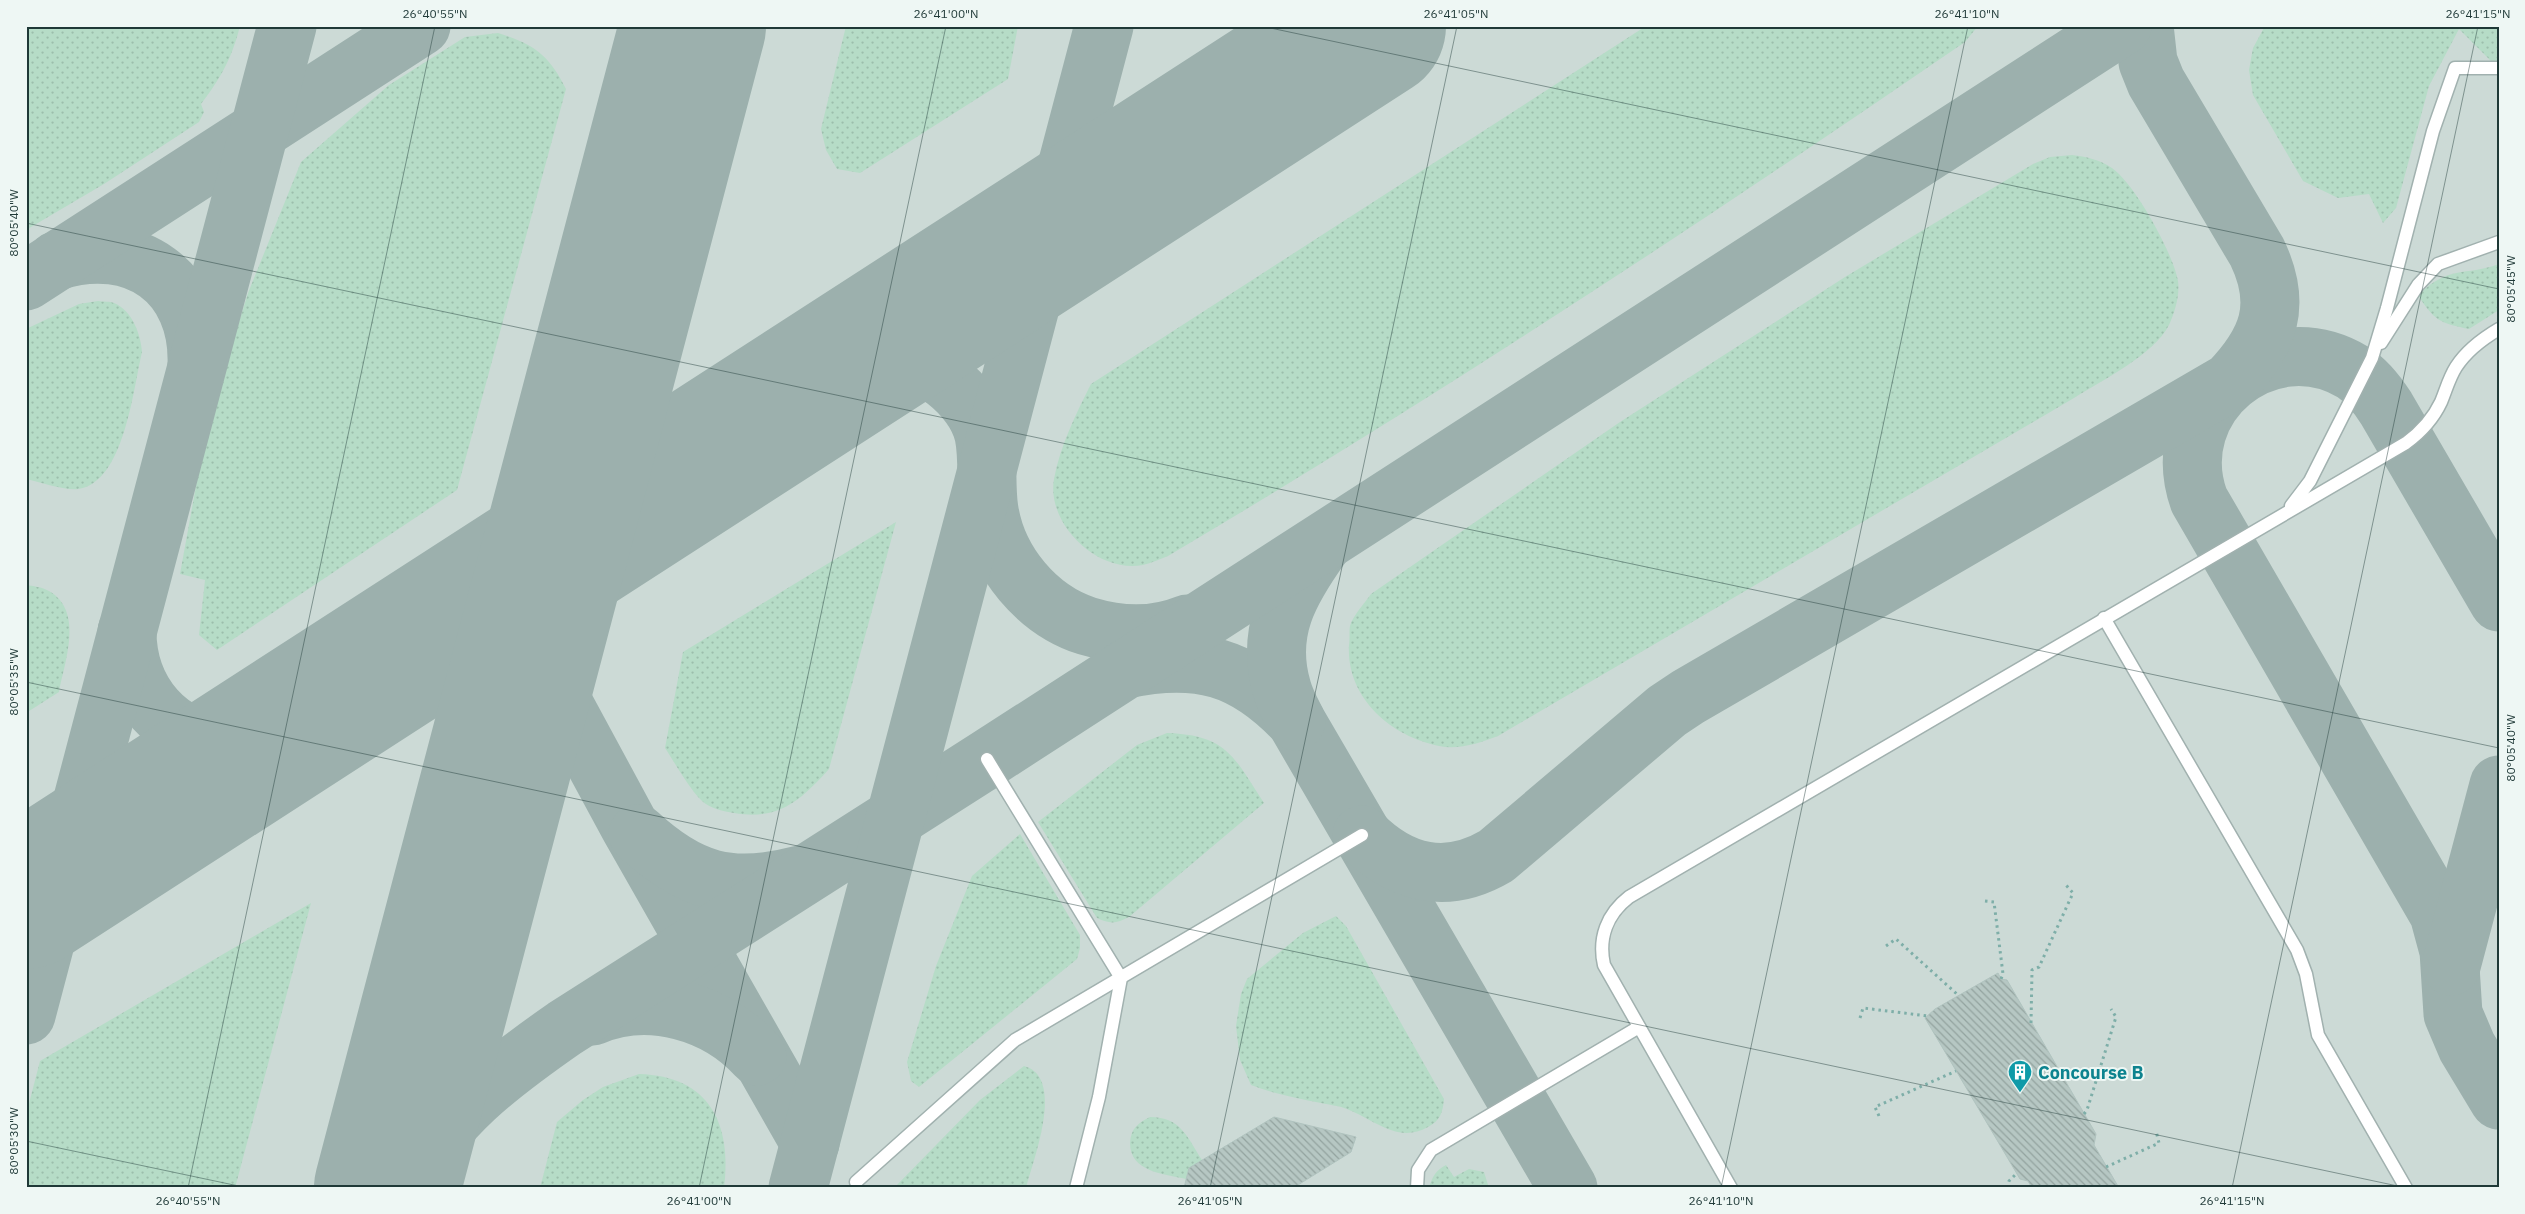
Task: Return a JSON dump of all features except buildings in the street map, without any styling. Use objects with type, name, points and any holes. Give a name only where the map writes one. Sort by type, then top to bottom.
[{"type":"lane","points":[[2372,358],[2387,308],[2433,131],[2455,68],[2499,68]]},
{"type":"lane","points":[[2278,518],[2296,501],[2310,481],[2372,358],[2418,285],[2438,264],[2499,242]]},
{"type":"lane","points":[[1731,1188],[1608,975],[1602,957],[1605,927],[1615,909],[1622,902],[2417,435],[2434,415],[2456,366],[2476,344],[2499,329]]},
{"type":"lane","points":[[2104,618],[2297,950],[2306,974],[2318,1035],[2406,1188]]},
{"type":"lane","points":[[988,759],[1121,978],[1099,1098],[1076,1188]]},
{"type":"lane","points":[[856,1182],[1015,1040],[1362,835]]},
{"type":"lane","points":[[1417,1188],[1418,1170],[1431,1150],[1639,1027]]},
{"type":"path","points":[[2031,1023],[2032,970],[2039,967],[2074,893],[2066,885]]},
{"type":"path","points":[[1985,901],[1994,902],[2003,974],[2001,979]]},
{"type":"path","points":[[1886,946],[1896,939],[1958,995]]},
{"type":"path","points":[[1860,1018],[1863,1008],[1928,1016]]},
{"type":"path","points":[[2084,1114],[2087,1110],[2116,1017],[2111,1009]]},
{"type":"path","points":[[1878,1116],[1875,1107],[1956,1072]]},
{"type":"path","points":[[2106,1166],[2159,1143],[2156,1131]]},
{"type":"path","points":[[2008,1188],[2009,1181],[2016,1174]]},
{"type":"shaded area","points":[[26,26],[2499,26],[2499,1188],[26,1188]]},
{"type":"green space","points":[[26,26],[240,26],[225,67],[201,104],[204,112],[199,122],[104,184],[26,230]]},
{"type":"green space","points":[[846,26],[1018,26],[1008,79],[860,173],[837,169],[826,150],[821,129]]},
{"type":"green space","points":[[1646,26],[1978,26],[1965,42],[1571,306],[1371,433],[1168,556],[1143,565],[1126,566],[1109,562],[1093,554],[1079,542],[1067,528],[1058,513],[1054,496],[1054,479],[1064,442],[1091,384]]},
{"type":"green space","points":[[2265,26],[2499,26],[2499,60],[2494,64],[2459,29],[2429,86],[2396,208],[2383,223],[2369,194],[2338,198],[2303,181],[2253,95],[2249,70],[2253,48]]},
{"type":"green space","points":[[498,33],[511,37],[539,52],[553,67],[566,89],[457,490],[217,650],[199,635],[205,580],[180,574],[198,475],[229,354],[248,293],[301,162],[389,85],[465,37]]},
{"type":"green space","points":[[2072,155],[2102,162],[2121,176],[2142,203],[2152,220],[2175,269],[2178,292],[2171,320],[2162,336],[2140,357],[2074,398],[1498,736],[1477,743],[1454,747],[1439,746],[1421,741],[1388,723],[1374,711],[1363,697],[1355,681],[1350,664],[1350,628],[1354,618],[1371,594],[1620,422],[1845,277],[2033,164],[2050,157]]},
{"type":"green space","points":[[2499,264],[2499,310],[2469,329],[2451,325],[2438,319],[2428,310],[2418,295],[2429,285],[2449,275]]},
{"type":"green space","points":[[98,301],[112,302],[126,311],[137,331],[142,352],[130,410],[116,453],[106,470],[94,483],[78,489],[60,488],[26,479],[26,329],[79,304]]},
{"type":"green space","points":[[896,522],[829,769],[799,799],[776,811],[750,815],[713,808],[706,804],[697,796],[665,748],[683,652]]},
{"type":"green space","points":[[26,585],[49,591],[60,600],[66,611],[69,637],[68,652],[59,692],[26,713]]},
{"type":"green space","points":[[1167,733],[1203,738],[1216,744],[1236,761],[1264,803],[1129,917],[1117,922],[1097,918],[1038,822],[1137,745]]},
{"type":"green space","points":[[1020,834],[1080,935],[1080,948],[1077,959],[919,1087],[911,1081],[907,1062],[936,966],[972,876]]},
{"type":"green space","points":[[311,903],[235,1188],[26,1188],[26,1115],[40,1061]]},
{"type":"green space","points":[[1336,916],[1346,926],[1444,1099],[1442,1112],[1438,1119],[1432,1125],[1417,1132],[1397,1132],[1344,1108],[1286,1096],[1251,1085],[1240,1060],[1236,1026],[1241,994],[1247,979],[1303,933]]},
{"type":"green space","points":[[1024,1066],[1036,1073],[1043,1086],[1045,1102],[1040,1140],[1026,1188],[894,1188],[980,1100]]},
{"type":"green space","points":[[639,1074],[663,1077],[683,1084],[699,1094],[711,1107],[719,1124],[724,1143],[726,1165],[724,1188],[540,1188],[557,1122],[583,1100],[603,1087]]},
{"type":"green space","points":[[1150,1117],[1169,1120],[1176,1125],[1187,1136],[1202,1160],[1189,1168],[1186,1179],[1150,1170],[1136,1160],[1130,1143],[1132,1133],[1139,1124]]},
{"type":"green space","points":[[1446,1165],[1454,1177],[1469,1169],[1484,1172],[1489,1188],[1429,1188],[1435,1174]]},
{"type":"taxiway","points":[[26,1015],[287,26]]},
{"type":"taxiway","points":[[26,281],[421,26]]},
{"type":"taxiway","points":[[798,1188],[1104,26]]},
{"type":"taxiway","points":[[403,1188],[419,1162],[437,1139],[474,1098],[517,1063],[565,1028],[987,759],[2122,26]]},
{"type":"taxiway","points":[[1362,835],[1392,859],[1425,871],[1460,870],[1478,865],[1496,856],[1667,711],[1688,697],[2230,382],[2254,352],[2268,322],[2270,306],[2265,271],[2257,252],[2156,82],[2148,62],[2144,26]]},
{"type":"taxiway","points":[[56,261],[85,255],[112,255],[136,261],[157,272],[175,289],[187,310],[195,336],[197,365]]},
{"type":"taxiway","points":[[836,373],[859,362],[871,359],[883,357],[899,358],[931,370],[959,392],[979,420],[984,435],[989,510],[993,529],[1001,548],[1022,582],[1052,608],[1069,619],[1112,632],[1150,633],[1187,624]]},
{"type":"taxiway","points":[[2499,602],[2386,408],[2363,379],[2353,372],[2321,359],[2288,357],[2258,365],[2231,381],[2210,404],[2197,433],[2192,465],[2199,500],[2439,914],[2449,951],[2453,1014],[2467,1047],[2499,1100]]},
{"type":"taxiway","points":[[1296,721],[1283,693],[1277,668],[1276,649],[1278,631],[1290,596],[1321,546]]},
{"type":"taxiway","points":[[553,555],[547,592],[545,639],[557,692],[630,827],[810,1143]]},
{"type":"taxiway","points":[[127,631],[129,653],[134,674],[143,693],[155,709],[170,723],[188,734],[208,740],[237,742],[276,734]]},
{"type":"taxiway","points":[[1125,669],[1175,663],[1197,664],[1218,669],[1238,676],[1258,688],[1277,702],[1296,721],[1568,1188]]},
{"type":"taxiway","points":[[2451,966],[2499,785]]},
{"type":"taxiway","points":[[638,834],[676,863],[694,873],[713,879],[732,883],[753,883],[800,875]]},
{"type":"taxiway","points":[[593,1016],[614,1009],[637,1006],[681,1011],[702,1018],[722,1028],[741,1041],[757,1056]]},
{"type":"runway","points":[[387,1188],[693,26]]},
{"type":"runway","points":[[26,896],[1373,26]]},
{"type":"place","name":"Concourse B","points":[[2020,1093]]}]
